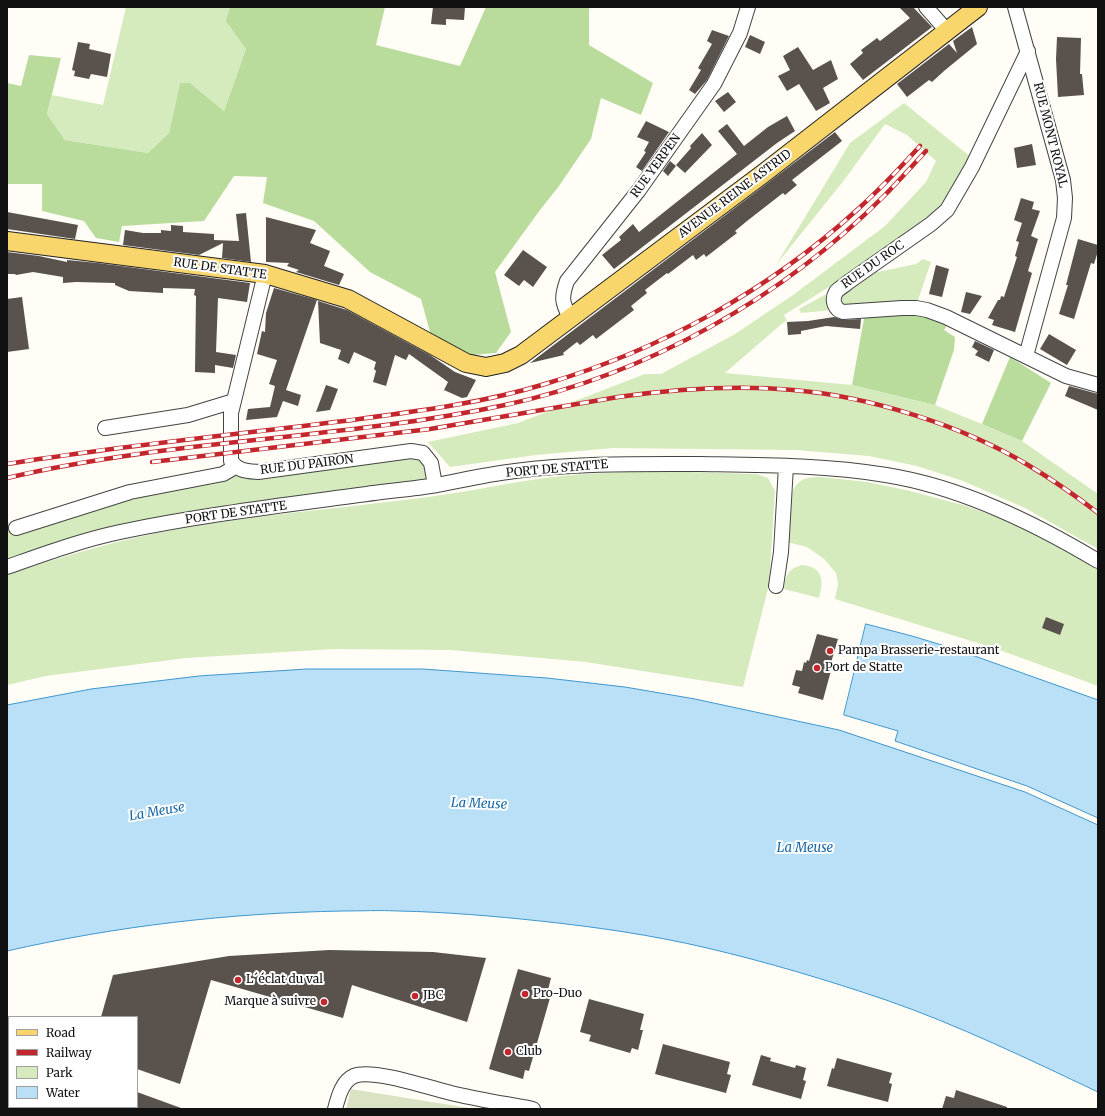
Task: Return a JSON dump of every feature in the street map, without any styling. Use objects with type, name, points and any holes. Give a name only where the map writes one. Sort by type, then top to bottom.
[{"type":"main road","name":"AVENUE REINE ASTRID","points":[[486,367],[505,363],[521,355],[764,173],[978,7]]},
{"type":"main road","name":"RUE DE STATTE","points":[[7,241],[265,274],[348,299],[466,363],[486,367]]},
{"type":"street","name":"RUE YERPEN","points":[[570,318],[562,302],[563,292],[567,281],[639,190],[714,84],[740,33],[748,7]]},
{"type":"street","points":[[926,7],[947,31]]},
{"type":"street","name":"RUE MONT ROYAL","points":[[1015,7],[1063,180],[1065,198],[1064,218],[1026,356]]},
{"type":"street","name":"RUE DU ROC","points":[[1028,51],[972,167],[947,210],[931,224],[836,292],[834,300],[835,307],[839,311],[843,312],[902,308],[928,310],[946,317],[1066,376],[1098,385]]},
{"type":"street","points":[[16,528],[130,492],[223,474],[235,467],[231,461],[231,413],[265,274]]},
{"type":"street","points":[[106,428],[188,415],[234,400]]},
{"type":"street","name":"RUE DU PAIRON","points":[[235,467],[241,470],[258,472],[411,451],[423,453],[431,464],[435,485]]},
{"type":"street","name":"PORT DE STATTE","points":[[7,567],[118,533],[212,515],[435,485],[515,471],[607,464],[786,466],[837,469],[887,475],[927,484],[966,496],[1033,525],[1070,544],[1098,561]]},
{"type":"street","points":[[776,586],[781,552],[786,466]]},
{"type":"street","points":[[335,1109],[346,1081],[354,1076],[370,1074],[456,1094],[533,1109]]},
{"type":"green space","points":[[126,7],[230,7],[227,21],[246,49],[224,111],[190,83],[180,83],[169,133],[148,153],[65,140],[47,114],[52,95],[103,105]]},
{"type":"green space","points":[[230,7],[385,7],[376,45],[460,66],[486,7],[591,7],[589,9],[589,45],[653,83],[641,115],[601,98],[591,139],[559,186],[495,272],[511,332],[496,353],[472,355],[430,332],[421,299],[370,272],[314,221],[263,203],[267,177],[234,176],[204,221],[122,226],[119,242],[96,238],[84,221],[42,211],[42,184],[7,184],[7,83],[21,86],[29,55],[61,58],[47,114],[65,140],[148,153],[169,133],[180,83],[190,83],[224,111],[246,49],[226,21]]},
{"type":"green space","points":[[904,103],[972,158],[943,204],[932,215],[853,272],[784,315],[787,321],[725,373],[852,385],[935,405],[1022,441],[1098,494],[1098,549],[1025,508],[963,481],[917,466],[869,456],[796,450],[613,448],[536,455],[450,467],[428,442],[518,423],[645,374],[661,374],[735,334],[793,295],[885,226],[926,182],[936,161],[907,135],[885,124],[845,179],[776,265],[850,143]]},
{"type":"green space","points":[[923,259],[931,262],[917,303],[847,307],[842,303],[842,296],[846,291],[868,274],[916,264]]},
{"type":"green space","points":[[832,291],[832,310],[801,313],[799,309]]},
{"type":"green space","points":[[916,308],[949,322],[944,330],[955,337],[954,350],[935,405],[852,385],[865,313]]},
{"type":"green space","points":[[1010,357],[1051,383],[1022,441],[982,424]]},
{"type":"green space","points":[[423,453],[435,485],[212,515],[7,566],[7,523],[14,521],[16,528],[223,474]]},
{"type":"green space","points":[[654,471],[756,474],[768,478],[775,491],[769,585],[743,687],[586,662],[451,650],[334,649],[186,658],[46,676],[7,685],[7,575],[28,568],[113,543],[208,524],[430,497],[552,477]]},
{"type":"green space","points":[[813,477],[867,482],[906,490],[963,505],[1009,521],[1048,538],[1098,570],[1098,686],[997,649],[835,599],[838,584],[836,573],[824,559],[807,547],[787,542],[789,504],[795,487],[800,481]]},
{"type":"green space","points":[[802,565],[814,568],[818,572],[821,580],[821,591],[819,598],[784,589],[790,571]]},
{"type":"green space","points":[[351,1089],[469,1108],[469,1109],[346,1109]]},
{"type":"water","points":[[866,624],[955,649],[1098,700],[1098,818],[1027,786],[895,741],[898,731],[844,715]]},
{"type":"water","name":"La Meuse","points":[[307,669],[423,669],[547,678],[625,687],[695,699],[839,730],[1025,792],[1098,825],[1098,1092],[940,1020],[842,985],[774,965],[686,943],[645,935],[582,926],[505,917],[434,912],[300,912],[174,922],[90,934],[7,951],[7,705],[91,689],[199,676]]},
{"type":"building","points":[[433,7],[465,7],[464,20],[446,19],[446,25],[431,24]]},
{"type":"building","points":[[899,7],[913,7],[932,27],[863,80],[850,64],[863,53],[861,50],[877,38],[880,41],[910,18]]},
{"type":"building","points":[[972,27],[977,44],[932,82],[929,80],[907,97],[897,84],[949,44],[957,53],[953,41]]},
{"type":"building","points":[[712,30],[729,36],[707,80],[695,94],[689,90],[701,70],[698,68],[712,44],[707,41]]},
{"type":"building","points":[[750,35],[765,42],[760,54],[745,47]]},
{"type":"building","points":[[1057,37],[1081,38],[1080,74],[1082,74],[1084,95],[1058,97],[1056,59]]},
{"type":"building","points":[[78,42],[90,44],[89,49],[111,54],[107,77],[91,74],[89,79],[74,76],[75,71],[72,70]]},
{"type":"building","points":[[798,47],[813,70],[831,60],[838,79],[823,88],[830,103],[816,111],[799,84],[787,91],[778,76],[790,70],[783,56]]},
{"type":"building","points":[[728,92],[736,102],[724,112],[715,101]]},
{"type":"building","points":[[787,116],[795,131],[777,143],[614,269],[602,255],[621,240],[619,237],[633,224],[639,232],[737,154],[718,131],[727,124],[744,146],[768,127]]},
{"type":"building","points":[[646,121],[669,132],[642,171],[636,167],[646,152],[644,151],[649,142],[637,137]]},
{"type":"building","points":[[835,132],[842,141],[792,180],[797,185],[785,195],[783,193],[747,221],[735,231],[737,233],[706,257],[704,254],[696,260],[693,255],[668,274],[667,273],[645,290],[647,293],[631,306],[634,310],[596,339],[593,335],[580,345],[577,342],[563,353],[564,355],[530,363]]},
{"type":"building","points":[[702,133],[712,145],[685,173],[676,165]]},
{"type":"building","points":[[1032,144],[1036,165],[1017,168],[1014,148]]},
{"type":"building","points":[[670,161],[676,166],[668,176],[663,171]]},
{"type":"building","points":[[1021,198],[1034,202],[1032,209],[1040,211],[1031,236],[1038,239],[1028,271],[1032,273],[1015,332],[992,325],[994,320],[988,318],[1001,296],[1004,297],[1017,257],[1015,256],[1019,242],[1016,241],[1022,223],[1014,220]]},
{"type":"building","points":[[7,212],[78,225],[75,239],[7,229]]},
{"type":"building","points":[[246,213],[251,262],[222,258],[223,243],[199,255],[123,245],[125,230],[143,233],[161,233],[161,230],[171,231],[171,225],[183,226],[183,232],[214,234],[214,240],[239,241],[236,214]]},
{"type":"building","points":[[266,217],[316,230],[310,243],[330,251],[324,266],[344,274],[339,285],[296,272],[299,270],[287,266],[289,263],[266,262]]},
{"type":"building","points":[[1078,239],[1098,245],[1098,251],[1094,264],[1091,263],[1074,319],[1059,314],[1068,285],[1066,285]]},
{"type":"building","points":[[523,250],[547,267],[533,287],[524,280],[519,286],[504,275]]},
{"type":"building","points":[[7,252],[39,256],[67,262],[67,260],[98,263],[250,283],[247,302],[218,298],[216,352],[236,355],[233,368],[215,365],[215,373],[195,372],[195,289],[163,288],[163,293],[129,291],[115,285],[115,283],[63,283],[63,277],[33,272],[16,275],[7,274]]},
{"type":"building","points":[[936,265],[949,269],[942,297],[929,294]]},
{"type":"building","points":[[274,288],[317,300],[286,390],[301,395],[298,406],[283,401],[277,417],[246,420],[248,409],[270,407],[275,386],[269,384],[277,360],[257,354],[262,331],[265,332],[266,313]]},
{"type":"building","points":[[966,292],[982,296],[970,314],[961,312]]},
{"type":"building","points":[[22,297],[29,349],[7,352],[7,299]]},
{"type":"building","points":[[318,301],[347,310],[430,355],[455,372],[476,380],[467,397],[462,398],[444,390],[448,382],[409,354],[406,360],[395,355],[386,386],[373,382],[376,371],[374,369],[376,362],[354,352],[349,364],[338,359],[341,350],[320,343]]},
{"type":"building","points":[[834,317],[843,320],[861,319],[860,329],[826,326],[801,331],[801,334],[788,335],[787,322],[808,321]]},
{"type":"building","points":[[1049,334],[1076,350],[1067,365],[1040,349]]},
{"type":"building","points":[[975,341],[994,350],[989,362],[975,355],[978,351],[972,347]]},
{"type":"building","points":[[326,385],[338,389],[330,410],[316,412]]},
{"type":"building","points":[[1069,386],[1098,394],[1098,410],[1065,396]]},
{"type":"building","points":[[1046,617],[1064,624],[1060,635],[1042,628]]},
{"type":"building","name":"Port de Statte","points":[[817,634],[838,639],[830,666],[832,667],[823,700],[798,693],[800,687],[792,685],[796,670],[802,671],[804,662],[806,663],[807,660],[809,661]]},
{"type":"building","points":[[329,950],[433,952],[486,958],[467,1022],[352,985],[343,1018],[211,980],[180,1084],[138,1069],[138,1016],[101,1016],[113,975],[229,956]]},
{"type":"building","points":[[518,969],[551,978],[548,990],[552,991],[529,1071],[525,1070],[523,1079],[489,1069]]},
{"type":"building","points":[[589,999],[644,1014],[640,1030],[643,1030],[638,1050],[632,1048],[630,1053],[589,1041],[591,1035],[580,1032]]},
{"type":"building","points":[[663,1044],[730,1062],[727,1074],[731,1075],[726,1093],[655,1074]]},
{"type":"building","points":[[761,1055],[771,1058],[770,1061],[795,1068],[796,1065],[806,1068],[803,1080],[806,1081],[801,1099],[752,1085]]},
{"type":"building","points":[[837,1058],[892,1073],[889,1083],[892,1084],[888,1102],[827,1086],[832,1068],[834,1069]]},
{"type":"building","points":[[956,1090],[1007,1107],[1007,1109],[942,1109],[946,1096],[954,1098]]},
{"type":"building","points":[[138,1092],[181,1108],[180,1109],[137,1109]]},
{"type":"railway","points":[[7,464],[446,407],[520,391],[588,370],[630,354],[711,315],[787,267],[857,210],[920,146]]},
{"type":"railway","points":[[7,478],[69,465],[131,455],[381,426],[443,417],[505,405],[558,391],[610,374],[661,352],[710,327],[757,299],[802,267],[844,233],[884,196],[926,151]]},
{"type":"railway","points":[[152,462],[430,429],[640,394],[727,388],[793,390],[822,393],[883,406],[915,415],[975,438],[1028,465],[1064,488],[1098,513]]},
{"type":"place","name":"Pampa Brasserie-restaurant","points":[[830,651]]},
{"type":"place","name":"Port de Statte","points":[[817,668]]},
{"type":"place","name":"L´éclat du val","points":[[238,980]]},
{"type":"place","name":"Pro-Duo","points":[[525,994]]},
{"type":"place","name":"JBC","points":[[415,996]]},
{"type":"place","name":"Marque à suivre","points":[[324,1002]]},
{"type":"place","name":"Club","points":[[508,1052]]}]
